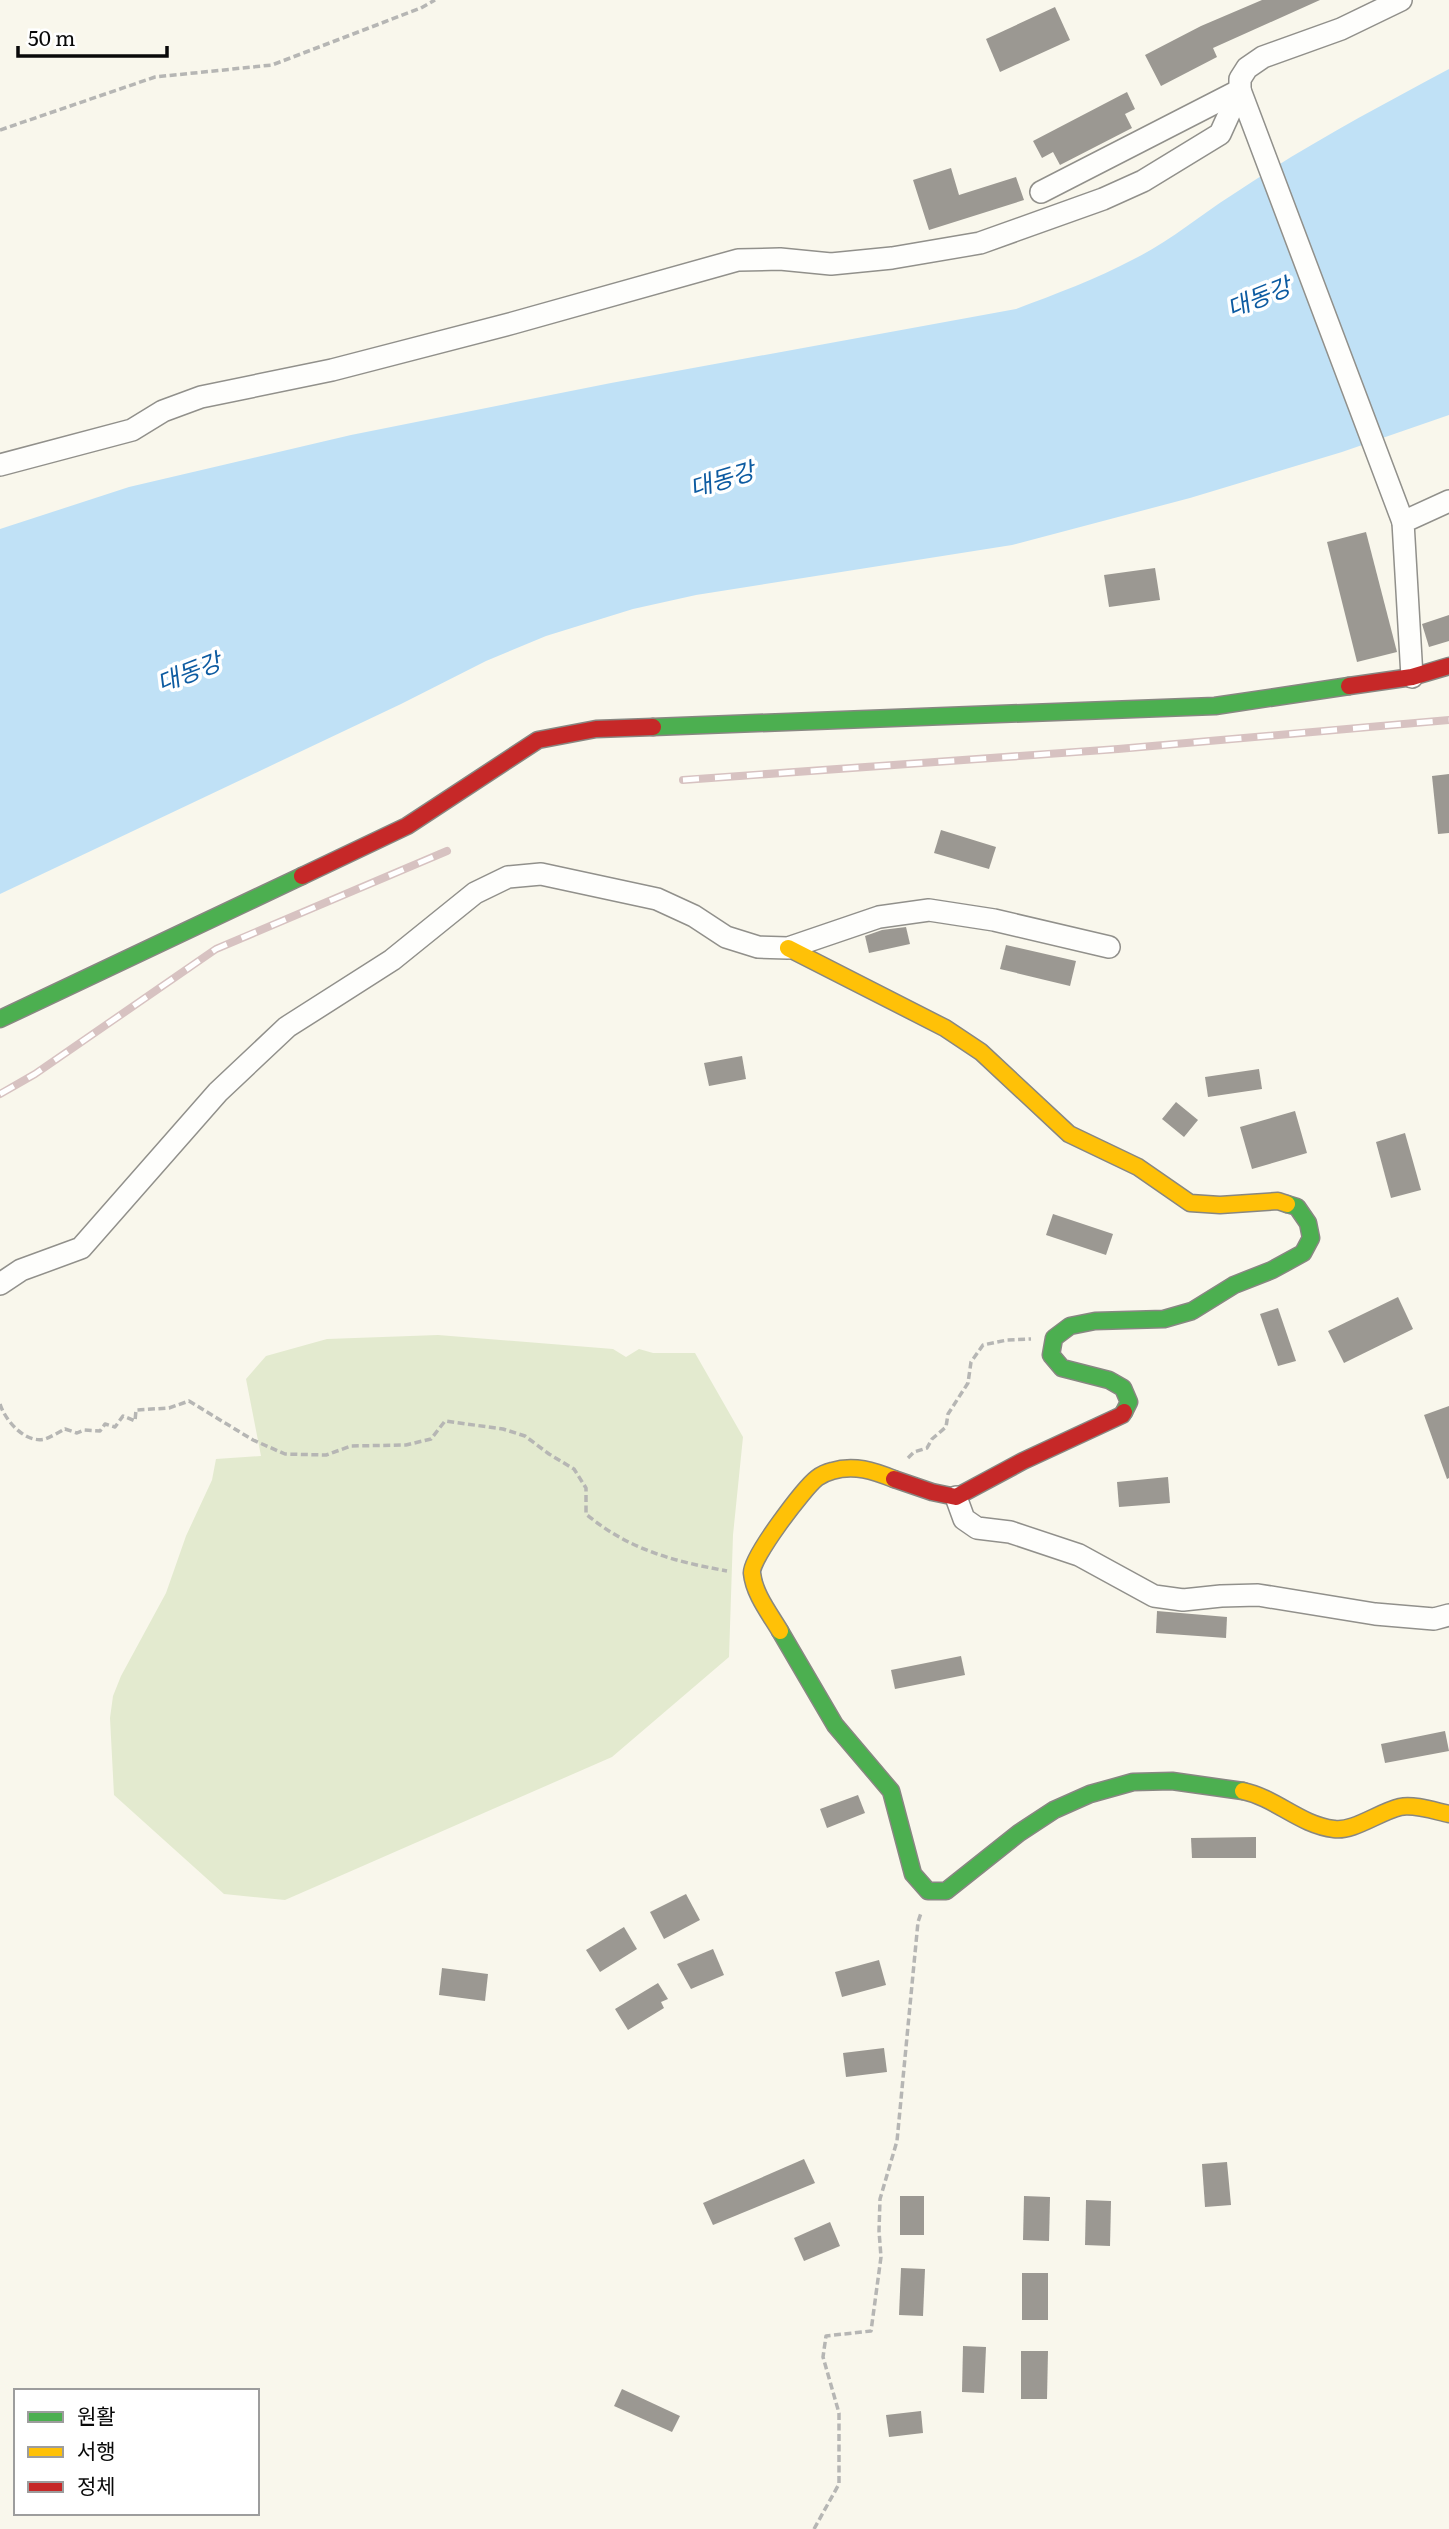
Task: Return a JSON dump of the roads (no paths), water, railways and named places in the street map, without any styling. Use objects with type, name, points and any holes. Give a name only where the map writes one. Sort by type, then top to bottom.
[{"type":"street","points":[[1401,0],[1341,29],[1263,57],[1247,68],[1240,79],[1243,96],[1403,522],[1412,677]]},
{"type":"street","points":[[1041,192],[1243,96]]},
{"type":"street","points":[[0,466],[132,430],[163,411],[201,397],[332,370],[738,260],[780,259],[831,264],[892,258],[980,243],[1103,199],[1143,181],[1220,134],[1243,96]]},
{"type":"street","points":[[1403,522],[1449,501]]},
{"type":"street","points":[[0,1019],[407,826],[538,740],[596,729],[1215,706],[1412,677],[1449,666]]},
{"type":"street","points":[[0,1284],[21,1270],[81,1248],[218,1092],[287,1027],[392,960],[475,893],[508,877],[541,874],[657,899],[694,916],[726,937],[758,947],[788,948],[879,917],[929,910],[994,920],[1109,947]]},
{"type":"street","points":[[788,948],[946,1028],[981,1052],[1069,1134],[1138,1167],[1190,1203],[1220,1205],[1278,1201],[1297,1207],[1308,1223],[1311,1238],[1303,1253],[1272,1270],[1234,1285],[1192,1311],[1164,1320],[1095,1321],[1070,1326],[1054,1338],[1051,1355],[1062,1368],[1109,1380],[1123,1388],[1129,1402],[1122,1415],[1023,1461],[956,1497],[932,1492],[864,1468],[833,1470],[818,1477],[802,1494],[756,1556],[751,1572],[762,1602],[799,1660],[835,1726],[891,1791],[913,1874],[928,1891],[946,1891],[1018,1833],[1054,1810],[1090,1794],[1133,1782],[1172,1781],[1247,1792],[1268,1799],[1314,1825],[1337,1830],[1359,1825],[1376,1814],[1404,1806],[1449,1814]]},
{"type":"street","points":[[956,1497],[964,1519],[978,1528],[1010,1532],[1079,1555],[1154,1596],[1183,1600],[1258,1595],[1375,1614],[1434,1619],[1449,1615]]},
{"type":"water","name":"대동강","points":[[1449,69],[1449,415],[1342,452],[1190,498],[1012,545],[696,595],[633,609],[546,636],[486,661],[0,894],[0,529],[129,487],[351,435],[611,383],[1016,309],[1091,280],[1147,252],[1285,161]]},
{"type":"railway","points":[[683,780],[1118,749],[1449,720]]},
{"type":"railway","points":[[0,1094],[35,1074],[216,949],[447,851]]}]
